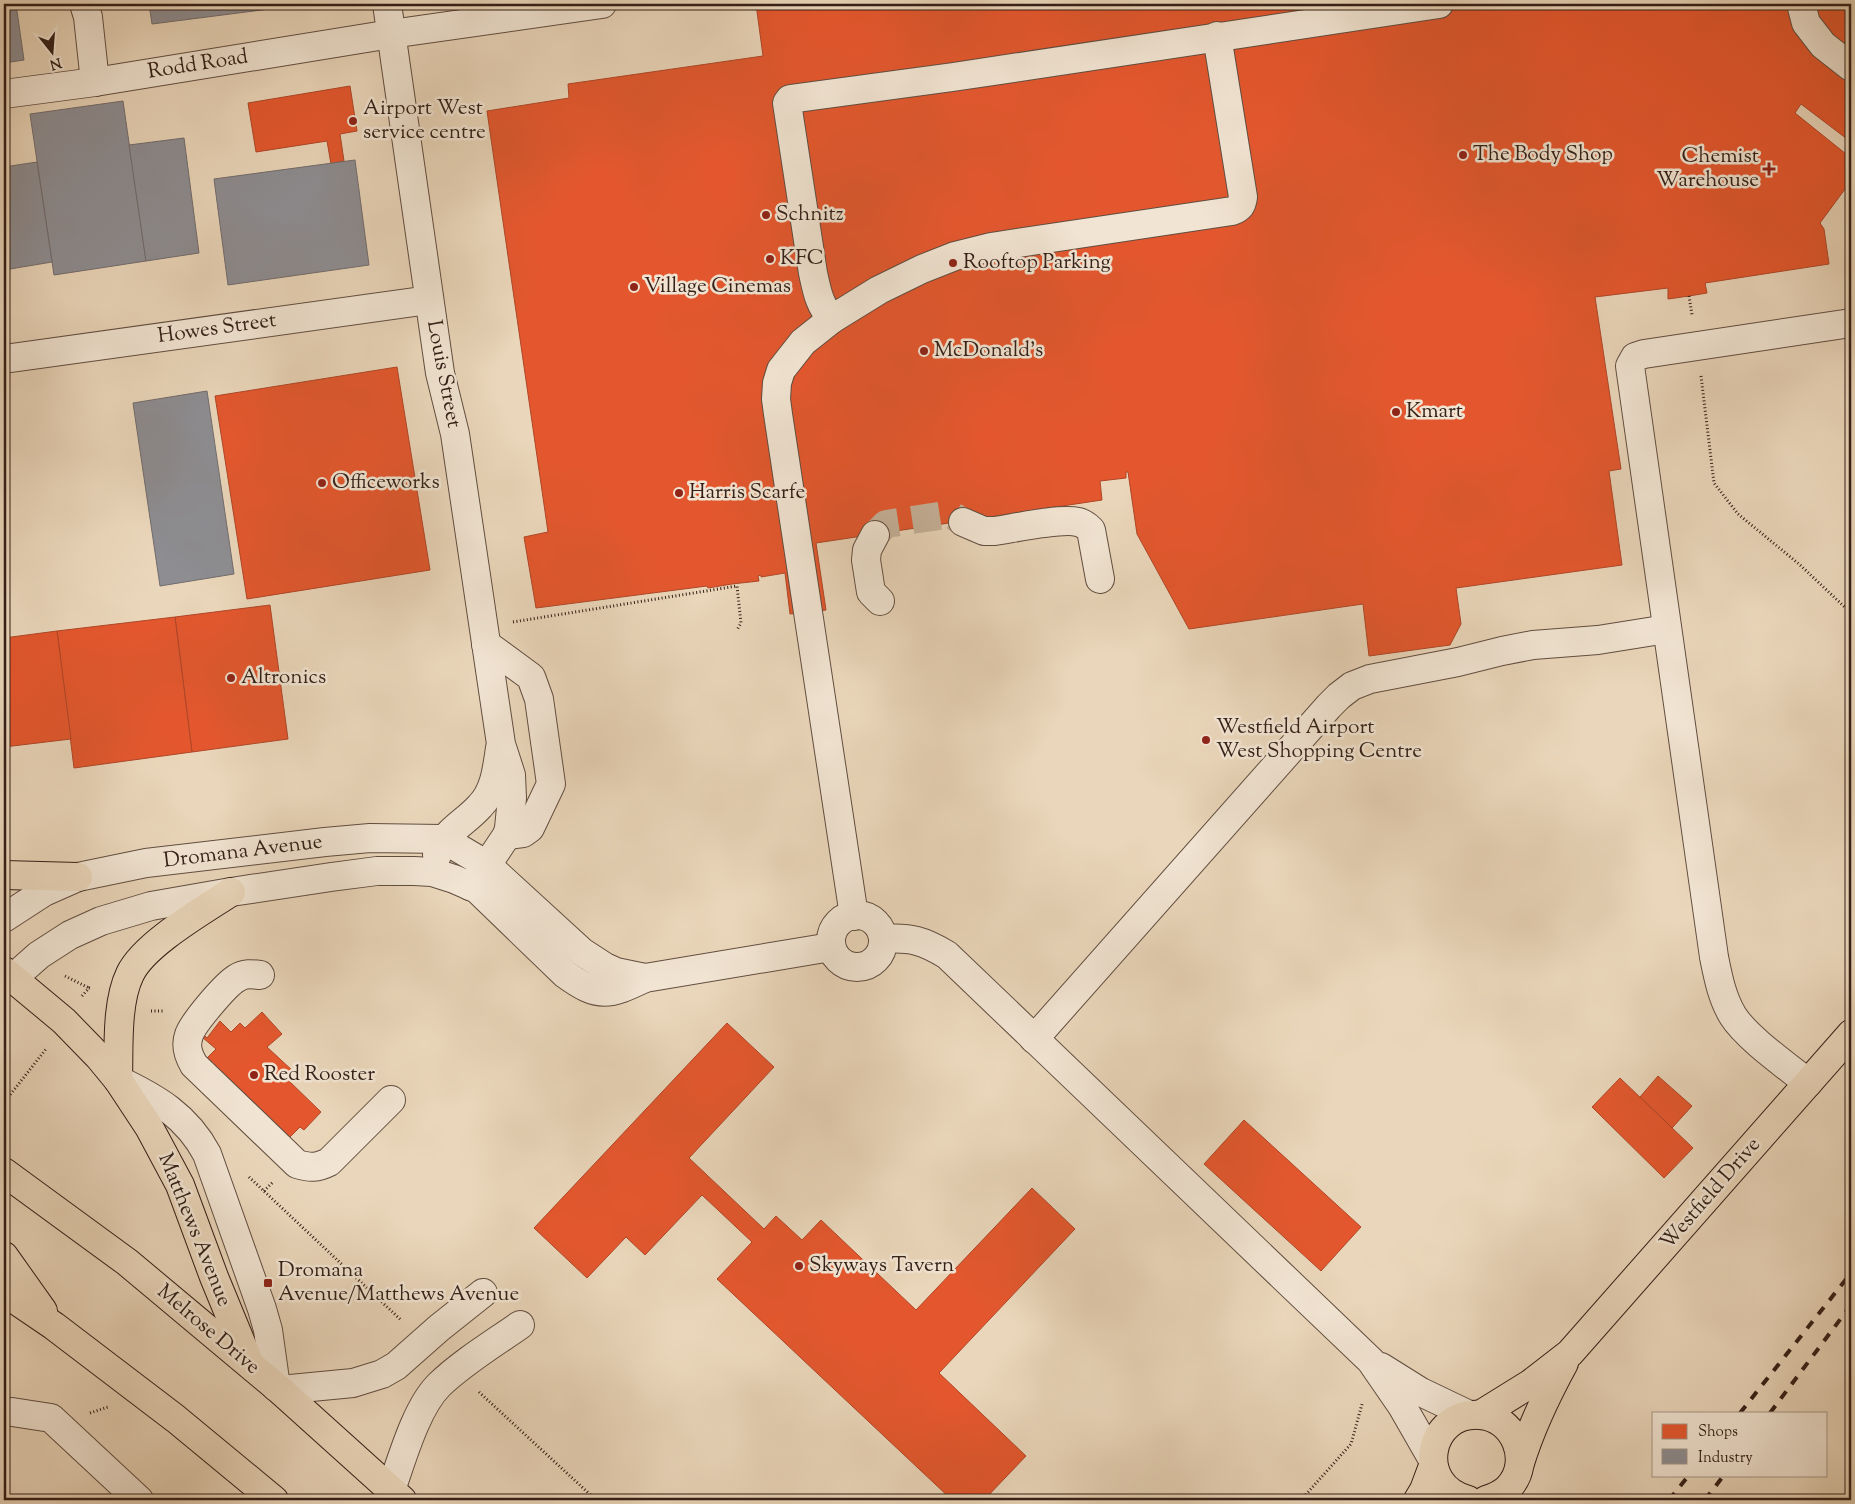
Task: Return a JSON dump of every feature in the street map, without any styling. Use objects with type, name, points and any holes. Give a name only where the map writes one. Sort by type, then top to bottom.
[{"type":"main road","points":[[4,875],[78,878]]},
{"type":"main road","points":[[118,1080],[123,1002],[127,982],[134,967],[163,939],[231,892]]},
{"type":"main road","name":"Matthews Avenue","points":[[6,979],[64,1021],[99,1057],[118,1080],[150,1127],[180,1185],[217,1284],[251,1366]]},
{"type":"main road","name":"Westfield Drive","points":[[1433,1463],[1434,1448],[1439,1436],[1447,1426],[1457,1419],[1474,1415],[1530,1384],[1570,1353],[1851,1034]]},
{"type":"main road","name":"Melrose Drive","points":[[4,1172],[127,1262],[278,1388],[397,1495]]},
{"type":"main road","points":[[4,1256],[54,1326]]},
{"type":"main road","points":[[4,1292],[54,1326],[184,1426],[274,1500]]},
{"type":"main road","name":"Westfield Drive","points":[[1517,1475],[1527,1439],[1537,1415],[1570,1353]]},
{"type":"main road","points":[[1474,1415],[1493,1418],[1505,1425],[1514,1436],[1519,1448],[1520,1462],[1517,1475],[1510,1487],[1493,1499]]},
{"type":"main road","points":[[1418,1500],[1424,1490],[1433,1463]]},
{"type":"main road","points":[[1433,1463],[1438,1478],[1446,1490],[1458,1498],[1468,1500]]},
{"type":"street","points":[[84,4],[88,17],[95,82]]},
{"type":"street","name":"Louis Street","points":[[387,4],[444,395],[456,434],[501,744],[511,775],[512,805],[509,828],[518,832],[470,886]]},
{"type":"street","name":"Rodd Road","points":[[4,94],[95,82],[391,34],[602,4]]},
{"type":"street","points":[[832,319],[824,310],[819,300],[813,273],[787,103],[790,99],[953,77],[1439,4]]},
{"type":"street","points":[[1801,4],[1806,23],[1822,46],[1851,67]]},
{"type":"street","points":[[854,916],[776,399],[777,383],[781,370],[803,342],[832,319],[901,279],[968,252],[1010,243],[1239,208],[1243,197],[1217,36]]},
{"type":"street","name":"Howes Street","points":[[4,358],[429,300]]},
{"type":"street","points":[[1808,1083],[1743,1028],[1733,1016],[1720,986],[1713,949],[1630,366],[1639,355],[1851,323]]},
{"type":"street","points":[[963,522],[974,528],[995,531],[1066,521],[1087,525],[1091,530],[1100,579]]},
{"type":"street","points":[[875,535],[867,550],[866,560],[871,592],[880,601]]},
{"type":"street","points":[[1034,1038],[1329,706],[1352,686],[1370,679],[1458,662],[1525,646],[1598,640],[1667,629]]},
{"type":"street","points":[[486,644],[531,677],[539,699],[551,784],[518,832]]},
{"type":"street","name":"Louis Street","points":[[432,872],[444,839],[481,806],[491,789],[497,771],[501,744]]},
{"type":"street","name":"Dromana Avenue","points":[[4,918],[44,892],[78,878],[146,863],[370,838],[444,839]]},
{"type":"street","points":[[444,839],[487,865],[582,952],[616,972],[645,978],[832,947]]},
{"type":"street","name":"Dromana Avenue","points":[[6,979],[70,935],[101,921],[151,906],[231,892],[377,871],[432,872],[454,878],[477,889],[565,974],[580,985],[610,992],[618,991],[645,978]]},
{"type":"street","points":[[854,916],[870,918],[882,930],[884,939],[880,956],[866,966],[857,968],[841,962],[835,955],[832,947],[834,930],[846,918],[854,916]]},
{"type":"street","points":[[884,939],[904,938],[922,941],[947,955],[1034,1038],[1371,1361],[1402,1406],[1433,1463]]},
{"type":"street","points":[[260,975],[251,974],[235,979],[198,1019],[189,1034],[187,1046],[189,1056],[194,1065],[297,1164],[317,1168],[329,1162],[391,1100]]},
{"type":"street","points":[[118,1080],[173,1111],[200,1141],[214,1169],[262,1309],[268,1330],[278,1388],[353,1383],[368,1380],[396,1366],[439,1328],[483,1294]]},
{"type":"street","points":[[397,1495],[409,1440],[424,1406],[438,1386],[520,1325]]},
{"type":"street","points":[[1371,1361],[1421,1392],[1474,1415]]},
{"type":"street","points":[[12,1412],[52,1418],[139,1500]]},
{"type":"path","points":[[1689,296],[1714,483],[1738,514],[1800,564],[1851,613]]},
{"type":"path","points":[[510,614],[513,622],[737,586],[741,623],[737,630]]},
{"type":"path","points":[[4,1097],[6,1100],[4,1103]]},
{"type":"path","points":[[264,1191],[423,1342]]},
{"type":"path","points":[[1301,1500],[1352,1444],[1371,1361]]},
{"type":"path","points":[[456,1371],[596,1500]]},
{"type":"path","points":[[59,1424],[144,1396]]},
{"type":"building: Shops","points":[[756,4],[1851,4],[1851,142],[1801,104],[1795,113],[1851,158],[1851,181],[1820,223],[1824,229],[1829,264],[1705,283],[1707,293],[1668,299],[1668,288],[1595,297],[1621,469],[1609,471],[1622,565],[1456,588],[1461,624],[1450,645],[1369,656],[1363,604],[1189,629],[1137,534],[1128,472],[1126,472],[1126,478],[1100,481],[1102,500],[816,543],[826,610],[790,614],[785,573],[761,577],[761,575],[758,576],[759,581],[536,608],[524,537],[548,532],[487,111],[569,98],[568,84],[763,56]]},
{"type":"building: Shops","points":[[350,86],[357,131],[340,134],[344,161],[331,164],[327,141],[256,152],[248,103]]},
{"type":"building: Shops","name":"Officeworks","points":[[397,367],[430,570],[247,599],[215,396]]},
{"type":"building: Shops","name":"Altronics","points":[[270,605],[288,739],[192,752],[175,617]]},
{"type":"building: Shops","points":[[175,617],[192,752],[74,768],[57,631]]},
{"type":"building: Shops","points":[[57,631],[71,739],[4,747],[4,638]]},
{"type":"building: Shops","name":"Red Rooster","points":[[262,1012],[282,1034],[267,1047],[294,1072],[287,1079],[321,1112],[304,1130],[300,1127],[287,1140],[204,1061],[216,1049],[202,1037],[204,1035],[207,1038],[220,1021],[231,1032],[240,1023],[245,1028]]},
{"type":"building: Shops","name":"Skyways Tavern","points":[[727,1023],[774,1067],[689,1158],[764,1229],[776,1216],[802,1240],[821,1220],[916,1310],[1032,1188],[1075,1229],[939,1373],[1026,1456],[984,1500],[952,1500],[717,1279],[752,1242],[702,1195],[645,1255],[626,1237],[587,1278],[534,1228]]},
{"type":"building: Shops","points":[[1658,1076],[1692,1106],[1672,1128],[1640,1097]]},
{"type":"building: Shops","points":[[1620,1078],[1693,1148],[1664,1178],[1592,1107]]},
{"type":"building: Shops","points":[[1244,1120],[1361,1227],[1321,1271],[1204,1164]]},
{"type":"building: Industry","points":[[4,4],[16,4],[24,60],[4,63]]},
{"type":"building: Industry","points":[[149,4],[309,4],[152,24]]},
{"type":"building: Industry","points":[[123,101],[146,261],[54,275],[30,114]]},
{"type":"building: Industry","points":[[184,138],[199,253],[146,261],[129,145]]},
{"type":"building: Industry","points":[[355,160],[369,265],[228,285],[214,179]]},
{"type":"building: Industry","points":[[37,162],[52,262],[4,270],[4,167]]},
{"type":"building: Industry","points":[[207,391],[234,574],[160,586],[133,403]]},
{"type":"tunnel","points":[[875,535],[886,524],[945,515],[953,516],[963,522]]},
{"type":"railway","points":[[1741,1412],[1851,1273]]},
{"type":"railway","points":[[1771,1412],[1851,1305]]},
{"type":"railway","points":[[1669,1500],[1688,1476]]},
{"type":"railway","points":[[1705,1500],[1723,1476]]},
{"type":"place","name":"Airport West service centre","points":[[353,121]]},
{"type":"place","name":"The Body Shop","points":[[1463,155]]},
{"type":"place","name":"Chemist Warehouse","points":[[1769,169]]},
{"type":"place","name":"Schnitz","points":[[766,215]]},
{"type":"place","name":"KFC","points":[[770,259]]},
{"type":"place","name":"Rooftop Parking","points":[[953,263]]},
{"type":"place","name":"Village Cinemas","points":[[634,287]]},
{"type":"place","name":"McDonald's","points":[[924,351]]},
{"type":"place","name":"Kmart","points":[[1396,412]]},
{"type":"place","name":"Officeworks","points":[[322,483]]},
{"type":"place","name":"Harris Scarfe","points":[[679,493]]},
{"type":"place","name":"Altronics","points":[[231,678]]},
{"type":"place","name":"Westfield Airport West Shopping Centre","points":[[1206,740]]},
{"type":"place","name":"Red Rooster","points":[[254,1075]]},
{"type":"place","name":"Skyways Tavern","points":[[799,1266]]},
{"type":"place","name":"Dromana Avenue/Matthews Avenue","points":[[268,1283]]}]
